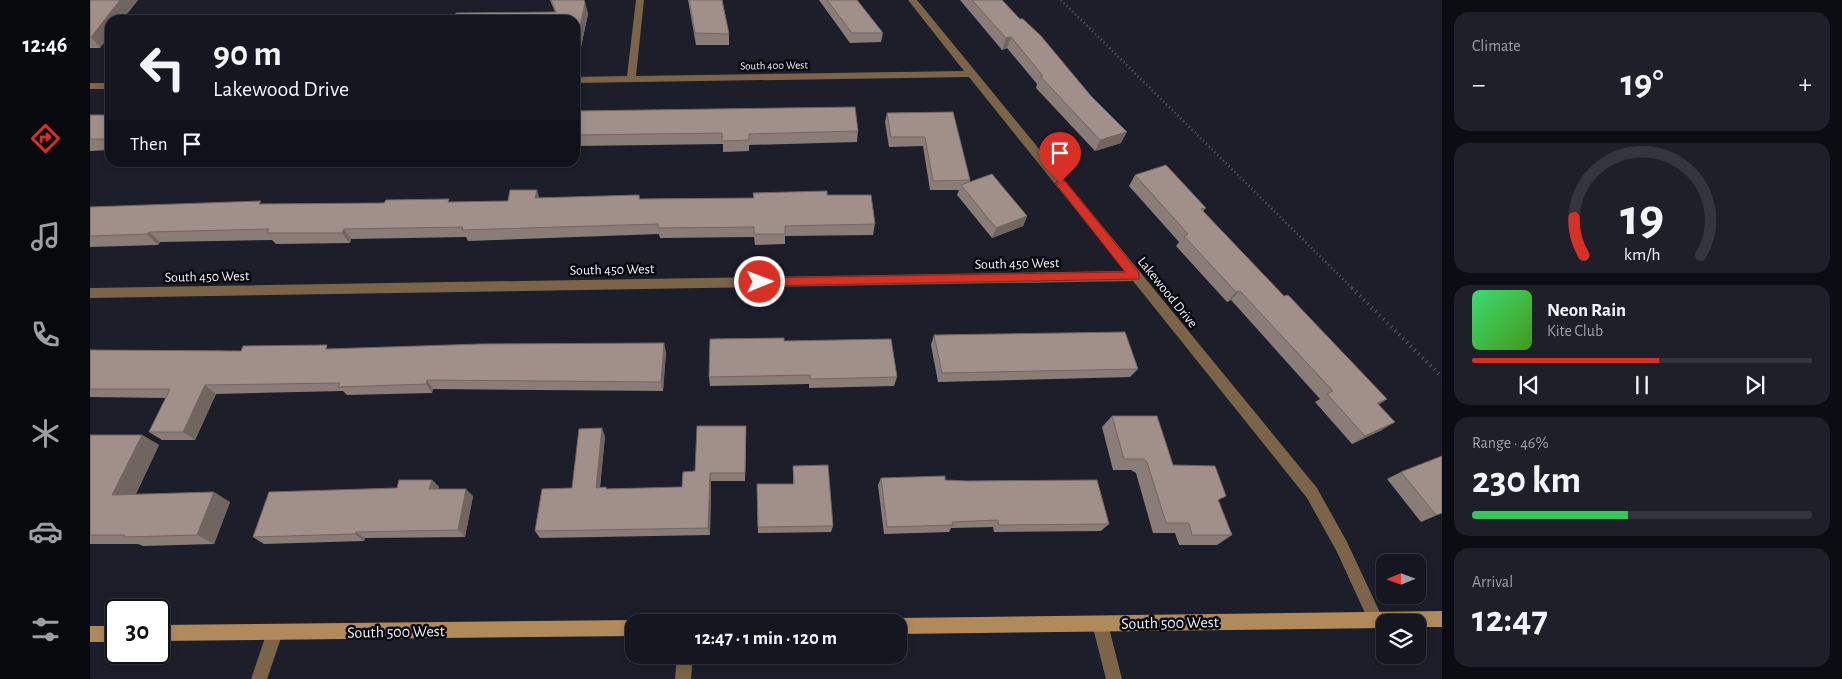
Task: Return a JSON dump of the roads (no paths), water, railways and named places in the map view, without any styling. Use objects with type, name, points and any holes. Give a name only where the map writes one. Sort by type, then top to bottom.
[{"type":"main road","name":"South 500 West","points":[[907,626],[1442,619]]},
{"type":"main road","name":"South 500 West","points":[[170,633],[625,628]]},
{"type":"main road","points":[[90,634],[105,634]]},
{"type":"street","points":[[631,80],[640,0]]},
{"type":"street","name":"Lakewood Drive","points":[[912,0],[974,74],[1135,276],[1312,493],[1338,540],[1375,619]]},
{"type":"street","name":"South 400 West","points":[[580,80],[974,74]]},
{"type":"street","points":[[90,86],[105,86]]},
{"type":"street","name":"South 450 West","points":[[90,293],[1135,276]]},
{"type":"street","points":[[1100,624],[1114,679]]},
{"type":"street","points":[[259,679],[274,632]]},
{"type":"street","points":[[683,679],[684,664]]}]
